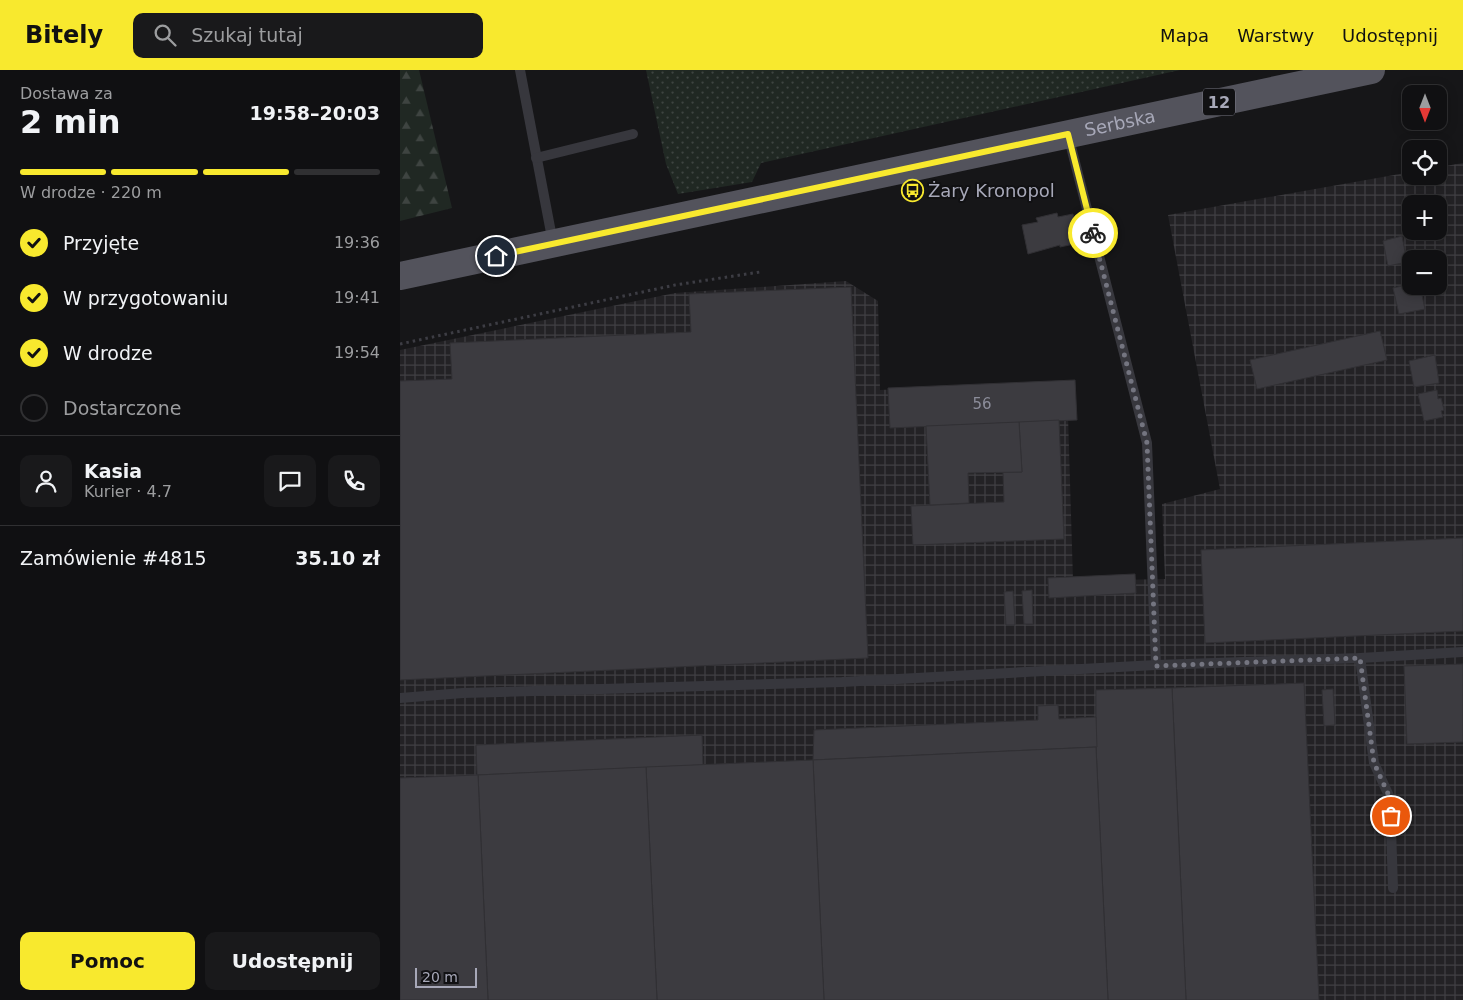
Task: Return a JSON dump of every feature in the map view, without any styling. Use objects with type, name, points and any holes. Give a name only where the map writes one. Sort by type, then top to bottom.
[{"type":"main road","name":"Serbska","points":[[400,276],[1371,70]]},
{"type":"lane","points":[[520,70],[553,244]]},
{"type":"lane","points":[[536,158],[633,134]]},
{"type":"lane","points":[[1068,134],[1147,443],[1156,666]]},
{"type":"lane","points":[[400,698],[463,693],[842,682],[1463,652]]},
{"type":"lane","points":[[1360,658],[1374,763],[1390,798],[1393,888]]},
{"type":"path","points":[[400,344],[675,285],[760,272]]},
{"type":"shaded area","points":[[1463,163],[1463,1000],[400,1000],[400,350],[675,293],[846,281],[878,301],[880,390],[1067,382],[1073,581],[1165,579],[1162,504],[1220,489],[1168,215],[1402,174],[1402,185],[1447,185],[1447,166]]},
{"type":"green space","points":[[400,70],[419,70],[452,208],[400,221]]},
{"type":"green space","points":[[646,70],[1180,70],[761,163],[752,182],[678,194],[666,164]]},
{"type":"building","points":[[1057,213],[1058,217],[1073,214],[1079,243],[1060,247],[1060,245],[1028,254],[1022,225],[1038,222],[1036,218]]},
{"type":"building","points":[[1402,236],[1405,250],[1402,250],[1402,263],[1388,266],[1383,241]]},
{"type":"building","points":[[1402,286],[1402,295],[1422,295],[1425,309],[1399,314],[1393,288]]},
{"type":"building","points":[[851,287],[868,658],[400,680],[400,381],[452,379],[450,343],[691,332],[689,294]]},
{"type":"building","points":[[1380,331],[1387,360],[1257,389],[1250,360]]},
{"type":"building","points":[[1435,355],[1439,383],[1414,387],[1409,361]]},
{"type":"building","points":[[1075,380],[1077,420],[890,428],[888,388]]},
{"type":"building","points":[[1437,390],[1438,399],[1441,398],[1444,410],[1441,411],[1443,417],[1424,421],[1418,394]]},
{"type":"building","points":[[1059,420],[1064,539],[913,545],[911,506],[1004,502],[1003,472],[1022,472],[1019,422]]},
{"type":"building","points":[[1019,422],[1022,472],[968,473],[969,503],[930,505],[926,426]]},
{"type":"building","points":[[1463,538],[1463,631],[1205,643],[1201,550]]},
{"type":"building","points":[[1135,574],[1136,593],[1049,598],[1048,578]]},
{"type":"building","points":[[1032,590],[1033,624],[1024,624],[1022,591]]},
{"type":"building","points":[[1013,591],[1015,625],[1006,625],[1004,592]]},
{"type":"building","points":[[1463,664],[1463,742],[1407,744],[1404,666]]},
{"type":"building","points":[[1304,683],[1319,1000],[1186,1000],[1172,688]]},
{"type":"building","points":[[1172,688],[1186,1000],[1108,1000],[1096,747],[1096,690]]},
{"type":"building","points":[[1333,689],[1335,725],[1324,726],[1322,690]]},
{"type":"building","points":[[1058,705],[1059,719],[1096,717],[1097,747],[813,760],[814,730],[1038,720],[1038,706]]},
{"type":"building","points":[[702,735],[703,765],[477,775],[476,745]]},
{"type":"building","points":[[1096,747],[1108,1000],[824,1000],[813,760]]},
{"type":"building","points":[[813,760],[824,1000],[657,1000],[646,767]]},
{"type":"building","points":[[646,767],[657,1000],[488,1000],[478,775]]},
{"type":"building","points":[[478,775],[488,1000],[400,1000],[400,778]]},
{"type":"way so far","points":[[1093,233],[1147,443],[1156,666],[1360,658],[1374,763],[1390,798],[1391,816]]},
{"type":"place","name":"Żary Kronopol","points":[[912,191]]},
{"type":"route","points":[[496,256],[1068,134],[1093,233]]}]
